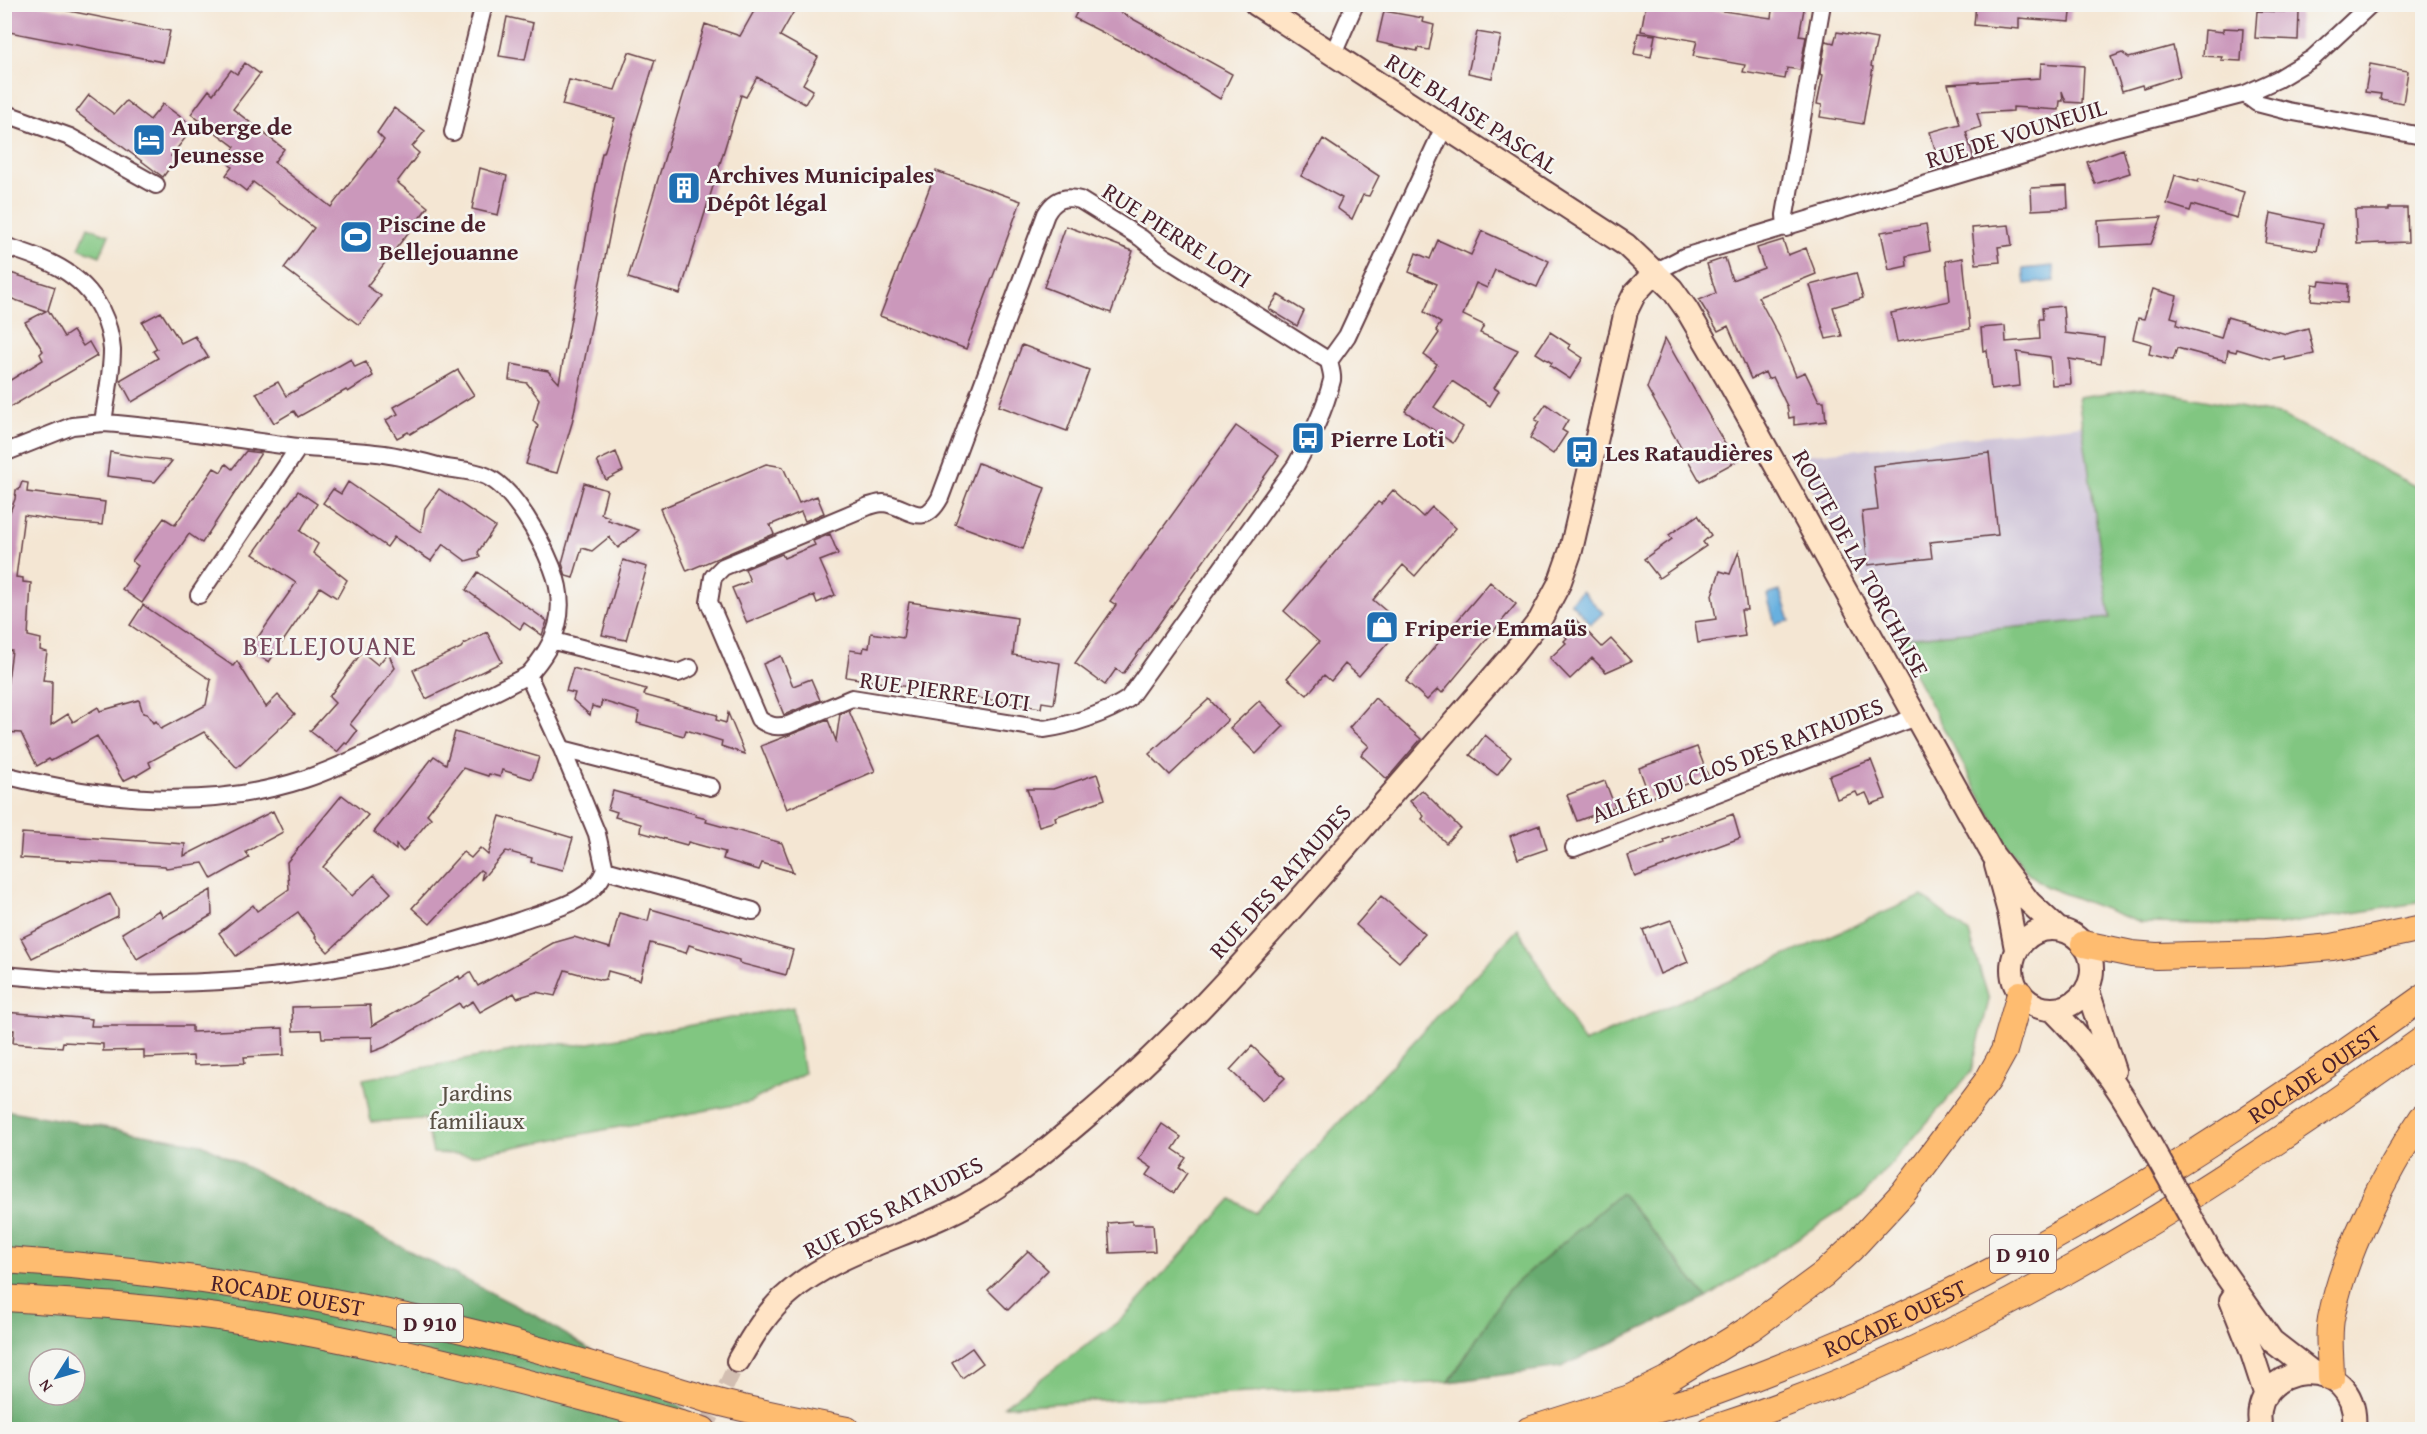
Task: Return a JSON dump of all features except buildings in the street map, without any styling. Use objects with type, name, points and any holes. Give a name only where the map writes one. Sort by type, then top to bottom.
[{"type":"main road","points":[[2084,944],[2132,954],[2156,956],[2235,955],[2332,947],[2422,928]]},
{"type":"main road","points":[[1529,1430],[1630,1398],[1666,1380],[1751,1328],[1824,1274],[1851,1249],[1903,1192],[1988,1080],[2004,1051],[2020,994]]},
{"type":"main road","name":"ROCADE OUEST","points":[[1583,1430],[1699,1397],[1764,1374],[1887,1323],[1943,1296],[2065,1231],[2195,1153],[2357,1045],[2422,998]]},
{"type":"main road","name":"ROCADE OUEST","points":[[1709,1430],[1843,1380],[1960,1327],[2021,1295],[2215,1182],[2422,1040]]},
{"type":"main road","points":[[2322,1375],[2331,1315],[2343,1276],[2375,1201],[2422,1119]]},
{"type":"main road","name":"ROCADE OUEST","points":[[4,1260],[161,1273],[322,1299],[488,1336],[732,1405],[847,1430]]},
{"type":"main road","name":"ROCADE OUEST","points":[[4,1298],[154,1310],[231,1320],[393,1349],[703,1430]]},
{"type":"street","points":[[453,132],[484,4]]},
{"type":"street","name":"RUE BLAISE PASCAL","points":[[1256,4],[1626,245],[1655,272]]},
{"type":"street","points":[[1333,54],[1355,4]]},
{"type":"street","points":[[1786,228],[1785,215],[1822,4]]},
{"type":"street","name":"RUE DE VOUNEUIL","points":[[1655,272],[1683,257],[2110,129],[2245,94],[2278,79],[2313,58],[2371,4]]},
{"type":"street","points":[[2245,94],[2257,103],[2288,111],[2422,136]]},
{"type":"street","points":[[4,113],[70,137],[156,185]]},
{"type":"street","points":[[1329,362],[1347,336],[1444,127]]},
{"type":"street","name":"RUE PIERRE LOTI","points":[[1070,197],[1080,200],[1329,362],[1332,378],[1317,423],[1296,465],[1137,687],[1128,699],[1118,706],[1057,727],[1044,729],[852,698],[788,725],[768,726],[759,719],[709,602],[713,577],[723,567],[869,506],[881,503],[914,514],[922,515],[930,512],[940,498],[1046,214],[1051,205],[1060,198],[1070,197]]},
{"type":"street","points":[[4,246],[53,262],[66,270],[88,289],[99,306],[107,325],[112,347],[103,423]]},
{"type":"street","name":"ROUTE DE LA TORCHAISE","points":[[1655,272],[1687,310],[1723,371],[1993,855],[2029,902],[2057,928]]},
{"type":"street","name":"RUE DES RATAUDES","points":[[738,1361],[754,1335],[788,1293],[811,1276],[849,1257],[934,1222],[975,1201],[1011,1176],[1083,1119],[1145,1063],[1202,1009],[1258,948],[1513,654],[1540,620],[1559,584],[1571,550],[1626,311],[1635,293],[1655,272]]},
{"type":"street","points":[[4,453],[72,426],[103,423],[299,447],[385,454],[487,476],[516,504],[543,547],[554,571],[560,613],[554,641],[545,656],[528,675],[346,763],[305,779],[236,794],[159,800],[112,796],[4,775]]},
{"type":"street","points":[[199,595],[299,447]]},
{"type":"street","points":[[554,641],[678,673],[690,668]]},
{"type":"street","points":[[5,972],[89,981],[173,983],[280,977],[410,954],[455,942],[567,904],[594,890],[605,870],[597,834],[528,675]]},
{"type":"street","name":"ALLÉE DU CLOS DES RATAUDES","points":[[1574,848],[1908,720],[1913,712]]},
{"type":"street","points":[[562,749],[711,787]]},
{"type":"street","name":"ROUTE DE LA TORCHAISE","points":[[1993,855],[2009,912],[2016,949]]},
{"type":"street","points":[[605,870],[753,910]]},
{"type":"street","points":[[2057,928],[2076,936],[2084,944],[2092,966],[2091,977],[2087,988],[2073,1003],[2052,1009],[2040,1007],[2029,1002],[2020,994],[2011,972],[2016,949],[2023,939],[2033,932],[2057,928]]},
{"type":"street","points":[[2087,988],[2120,1090]]},
{"type":"street","points":[[2052,1009],[2078,1035],[2120,1090],[2213,1257],[2272,1341],[2343,1387],[2351,1401],[2355,1416],[2354,1430]]},
{"type":"street","points":[[2213,1257],[2252,1353],[2265,1396]]},
{"type":"street","points":[[2261,1430],[2261,1409],[2265,1396],[2274,1385],[2298,1372],[2322,1375]]},
{"type":"shaded area","points":[[2083,425],[2110,618],[1895,639],[1794,456]]},
{"type":"green space","points":[[88,227],[109,235],[100,256],[79,248]]},
{"type":"green space","points":[[2144,388],[2283,416],[2422,490],[2422,902],[2278,925],[2141,923],[2047,887],[2027,872],[2009,849],[1895,639],[2110,618],[2078,397]]},
{"type":"green space","points":[[1922,896],[1969,933],[1989,1000],[1971,1072],[1865,1194],[1707,1298],[1621,1193],[1508,1290],[1449,1382],[1004,1406],[1123,1318],[1232,1199],[1255,1213],[1518,929],[1584,1043]]},
{"type":"green space","name":"Jardins familiaux","points":[[793,1007],[804,1073],[750,1102],[473,1155],[433,1153],[425,1119],[371,1122],[363,1079],[553,1043],[579,1045]]},
{"type":"green space","points":[[4,1110],[202,1144],[538,1317],[715,1429],[5,1429]]},
{"type":"green space","points":[[1621,1193],[1707,1298],[1561,1367],[1449,1382],[1508,1290]]},
{"type":"water","points":[[2053,266],[2055,281],[2025,284],[2023,269]]},
{"type":"water","points":[[1582,591],[1603,613],[1591,624],[1570,602]]},
{"type":"water","points":[[1780,591],[1790,621],[1775,624],[1767,595]]},
{"type":"tunnel","points":[[705,1430],[738,1361]]},
{"type":"place","name":"Auberge de Jeunesse","points":[[149,140]]},
{"type":"place","name":"Archives Municipales Dépôt légal","points":[[684,188]]},
{"type":"place","name":"Piscine de Bellejouanne","points":[[356,237]]},
{"type":"place","name":"Pierre Loti","points":[[1308,438]]},
{"type":"place","name":"Les Rataudières","points":[[1582,452]]},
{"type":"place","name":"Friperie Emmaüs","points":[[1382,627]]},
{"type":"district","name":"BELLEJOUANE","points":[[330,645]]}]
